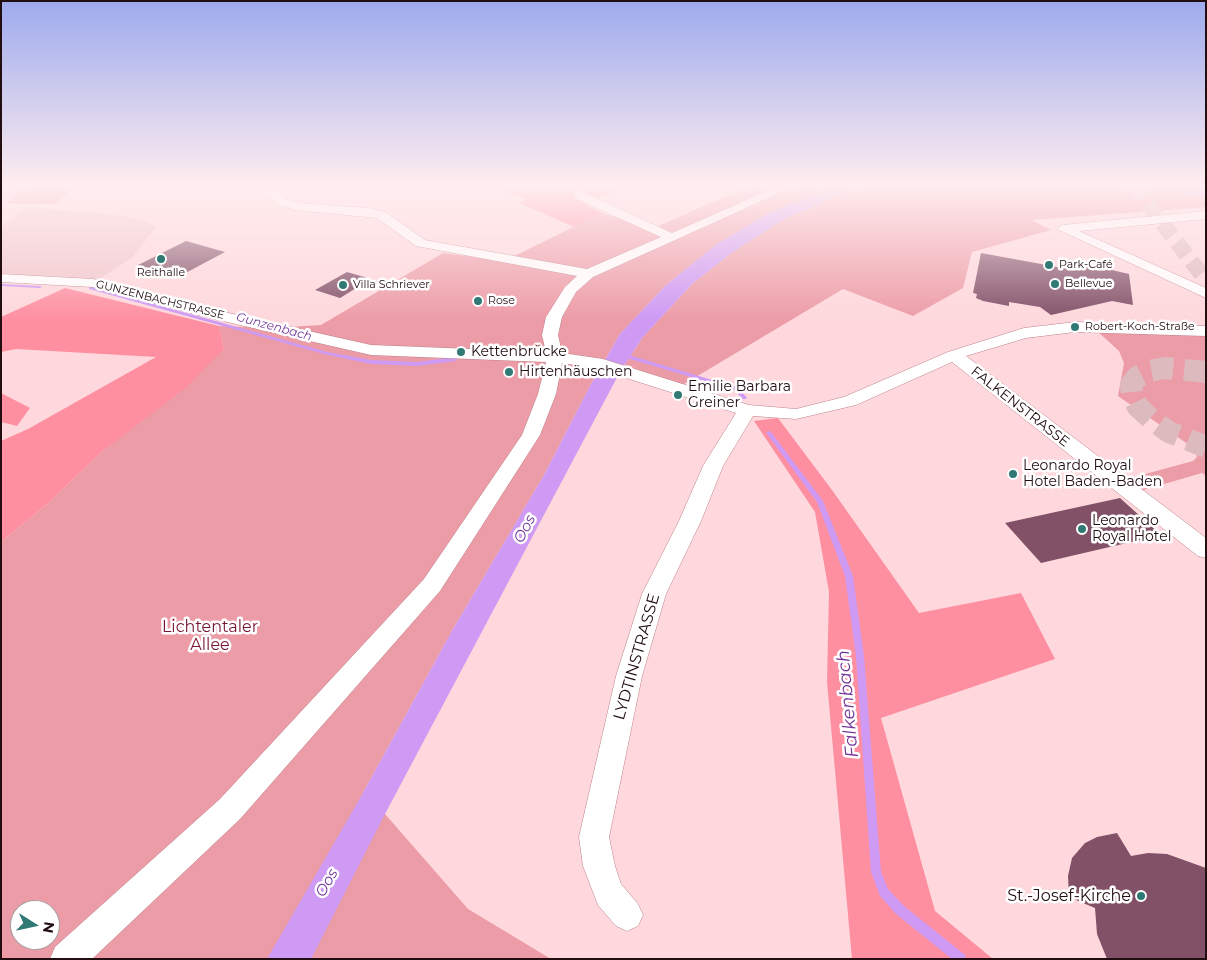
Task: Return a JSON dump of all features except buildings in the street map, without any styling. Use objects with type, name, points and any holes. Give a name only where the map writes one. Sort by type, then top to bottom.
[{"type":"street","points":[[402,230],[421,243],[588,274]]},
{"type":"street","points":[[655,230],[671,237]]},
{"type":"street","points":[[67,959],[230,809],[432,585],[503,480],[530,435],[547,394],[554,357],[550,335],[557,309],[570,290],[588,274],[688,230]]},
{"type":"street","points":[[1066,230],[1206,294]]},
{"type":"street","name":"GUNZENBACHSTRASSE","points":[[1,278],[93,283],[345,346],[371,350],[554,357],[597,363],[747,410],[796,414],[850,401],[954,355],[1024,333],[1075,327],[1206,331]]},
{"type":"street","name":"FALKENSTRASSE","points":[[954,355],[1206,550]]},
{"type":"street","name":"LYDTINSTRASSE","points":[[627,915],[609,894],[599,866],[594,837],[629,676],[654,594],[690,521],[713,466],[747,410]]},
{"type":"shaded area","points":[[1,230],[154,230],[133,257],[93,283],[1,278]]},
{"type":"shaded area","points":[[65,288],[219,326],[224,349],[187,387],[104,450],[46,505],[1,542],[1,441],[28,429],[156,357],[16,349],[1,352],[1,317]]},
{"type":"shaded area","points":[[1,393],[30,408],[17,426],[1,422]]},
{"type":"shaded area","points":[[778,418],[832,490],[919,613],[1021,593],[1055,659],[881,718],[935,911],[993,959],[852,959],[827,682],[829,592],[815,512],[754,421]]},
{"type":"green space","name":"Lichtentaler Allee","points":[[568,230],[741,230],[717,244],[666,285],[620,334],[590,386],[544,475],[453,629],[359,800],[385,814],[468,909],[551,959],[1,959],[1,542],[46,505],[104,450],[224,349],[219,326],[274,328],[321,325],[443,253],[504,261]]},
{"type":"green space","points":[[767,230],[1051,230],[972,252],[963,288],[913,316],[843,289],[679,387],[621,370],[643,337],[692,284],[730,254]]},
{"type":"green space","points":[[1096,330],[1206,331],[1206,476],[1202,473],[1140,491],[1127,479],[1193,461],[1197,457],[1195,449],[1118,396],[1124,363],[1119,351]]},
{"type":"water","name":"Oos","points":[[741,230],[767,230],[730,254],[692,284],[643,337],[621,370],[385,814],[311,959],[267,959],[359,800],[453,629],[544,475],[590,386],[620,334],[666,285],[717,244]]},
{"type":"waterway","name":"Gunzenbach","points":[[1,285],[40,287]]},
{"type":"waterway","name":"Gunzenbach","points":[[91,288],[326,353],[371,362],[417,364],[455,359]]},
{"type":"waterway","name":"Falkenbach","points":[[622,355],[737,389],[744,398]]},
{"type":"waterway","name":"Falkenbach","points":[[769,433],[820,501],[849,576],[860,656],[876,872],[884,892],[900,910],[961,959]]},
{"type":"tunnel","points":[[1167,230],[1206,280]]},
{"type":"tunnel","points":[[1206,372],[1165,368],[1149,371],[1137,377],[1131,385],[1132,395],[1138,407],[1151,419],[1169,432],[1206,447]]},
{"type":"place","name":"Reithalle","points":[[161,259]]},
{"type":"place","name":"Park-Café","points":[[1049,265]]},
{"type":"place","name":"Bellevue","points":[[1055,284]]},
{"type":"place","name":"Villa Schriever","points":[[343,285]]},
{"type":"place","name":"Rose","points":[[478,301]]},
{"type":"place","name":"Robert-Koch-Straße","points":[[1075,327]]},
{"type":"place","name":"Kettenbrücke","points":[[461,352]]},
{"type":"place","name":"Hirtenhäuschen","points":[[509,372]]},
{"type":"place","name":"Emilie Barbara Greiner","points":[[678,395]]},
{"type":"place","name":"Leonardo Royal Hotel Baden-Baden","points":[[1013,474]]},
{"type":"place","name":"Leonardo Royal Hotel","points":[[1082,529]]},
{"type":"place","name":"St.-Josef-Kirche","points":[[1141,896]]}]
